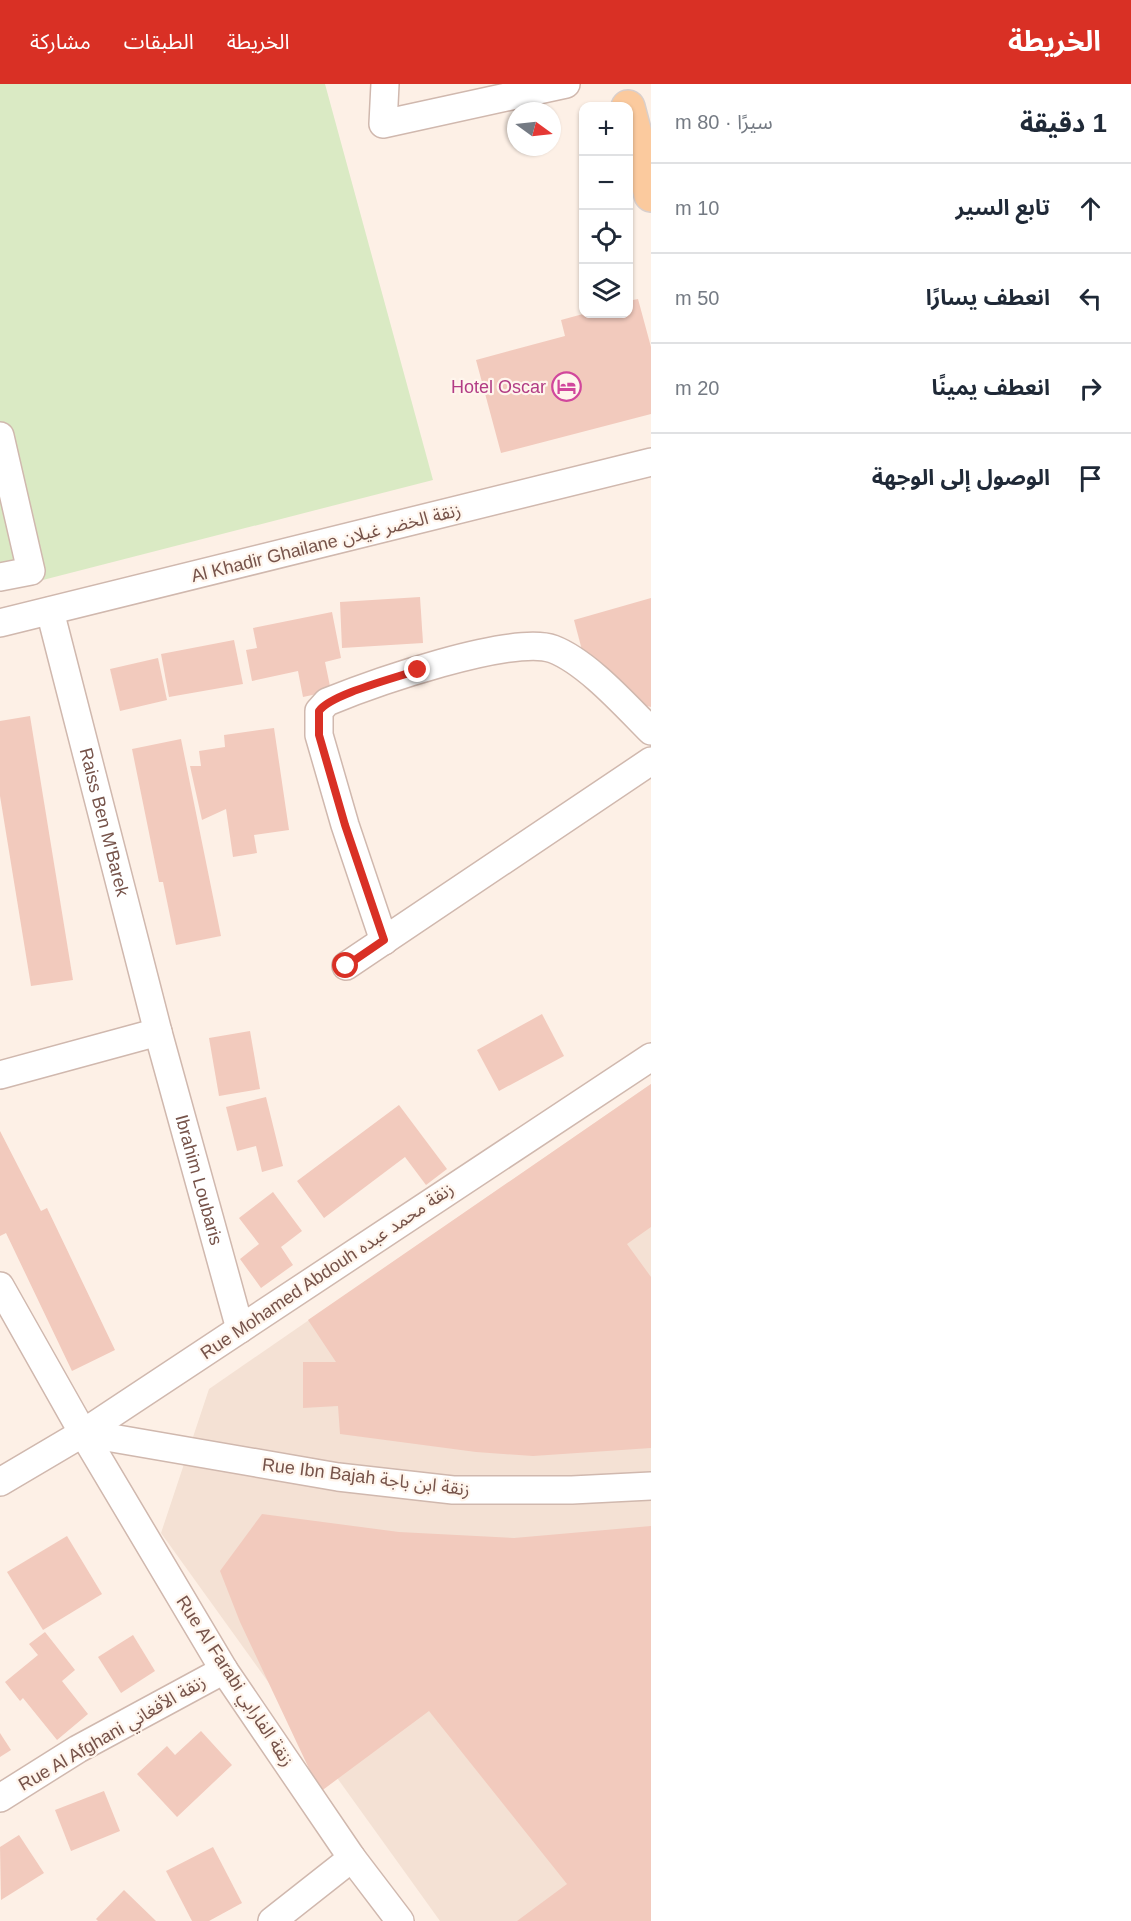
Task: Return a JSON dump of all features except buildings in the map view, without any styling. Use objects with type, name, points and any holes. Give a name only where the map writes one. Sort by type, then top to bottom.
[{"type":"main road","points":[[622,84],[627,102]]},
{"type":"main road","points":[[633,126],[651,195]]},
{"type":"street","points":[[385,84],[383,124],[566,84]]},
{"type":"street","points":[[0,436],[31,571],[0,577]]},
{"type":"street","name":"Al Khadir Ghailane زنقة الخضر غيلان","points":[[0,623],[651,462]]},
{"type":"street","name":"Raiss Ben M'Barek","points":[[50,611],[158,1032]]},
{"type":"street","points":[[384,940],[345,825],[319,735],[319,711],[327,702],[418,670],[476,655],[527,646],[552,649],[573,660],[616,695],[651,731]]},
{"type":"street","points":[[346,966],[651,761]]},
{"type":"street","points":[[0,1075],[158,1032]]},
{"type":"street","name":"Ibrahim Loubaris","points":[[158,1032],[240,1329]]},
{"type":"street","name":"Rue Mohamed Abdouh زنقة محمد عبده","points":[[0,1482],[83,1433],[651,1057]]},
{"type":"street","name":"Rue Al Farabi زنقة الفارابي","points":[[0,1286],[83,1433],[224,1670],[352,1858],[400,1921]]},
{"type":"street","name":"Rue Ibn Bajah زنقة ابن باجة","points":[[83,1433],[338,1477],[453,1490],[572,1490],[651,1486]]},
{"type":"street","name":"Rue Al Afghani زنقة الأفغاني","points":[[0,1798],[78,1749],[224,1670]]},
{"type":"street","points":[[272,1921],[352,1858]]},
{"type":"shaded area","points":[[651,1084],[651,1921],[440,1921],[161,1533],[209,1389]]},
{"type":"green space","points":[[0,84],[325,84],[433,480],[0,591]]},
{"type":"place","name":"Hotel Oscar","points":[[567,387]]},
{"type":"route","points":[[346,966],[384,940],[345,825],[319,735],[319,711],[327,702],[418,670]]}]
